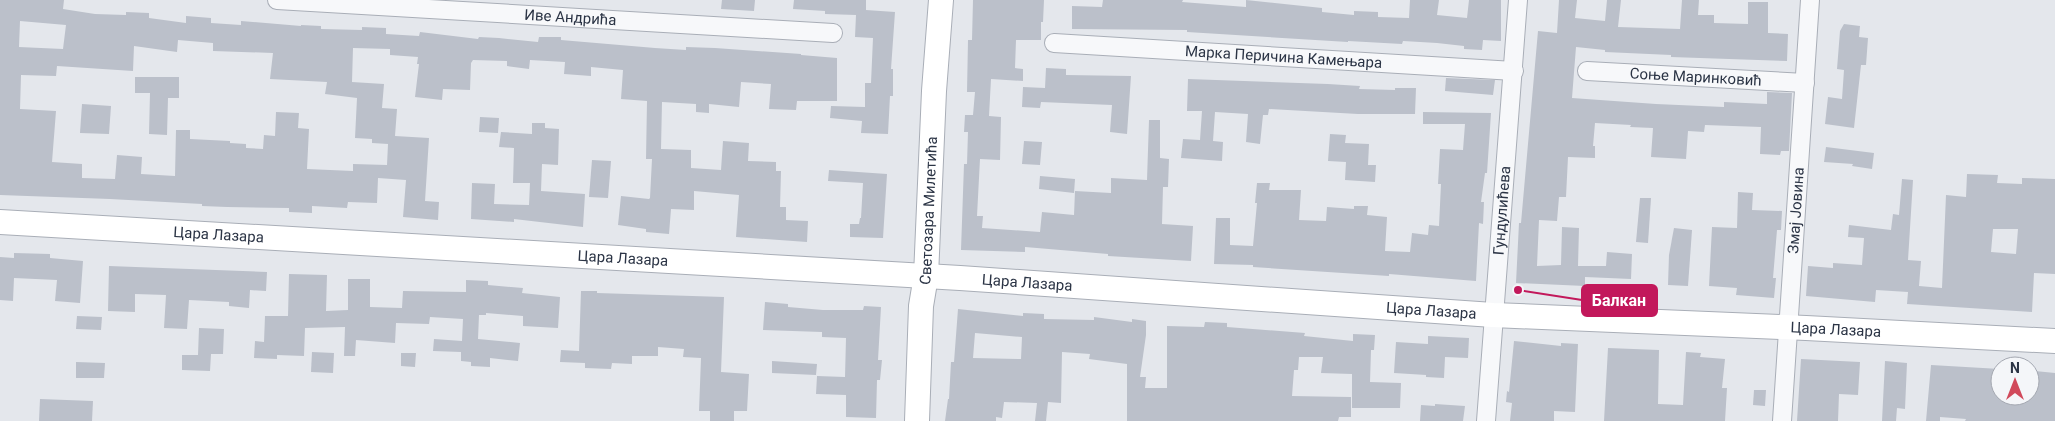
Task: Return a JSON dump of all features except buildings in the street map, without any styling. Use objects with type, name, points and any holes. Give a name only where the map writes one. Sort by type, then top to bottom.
[{"type":"main road","name":"Светозара Милетића","points":[[917,421],[922,306],[926,276],[934,91],[941,0]]},
{"type":"main road","name":"Цара Лазара","points":[[0,222],[926,276],[1493,314],[2055,341]]},
{"type":"street","name":"Иве Андрића","points":[[278,0],[833,33]]},
{"type":"street","name":"Гундулићева","points":[[1486,421],[1518,0]]},
{"type":"street","name":"Змај Јовина","points":[[1782,421],[1790,327],[1810,0]]},
{"type":"street","name":"Марка Перичина Камењара","points":[[1054,43],[1514,72]]},
{"type":"street","name":"Соње Маринковић","points":[[1587,71],[1805,83]]},
{"type":"place","name":"Балкан","points":[[1518,290]]}]
